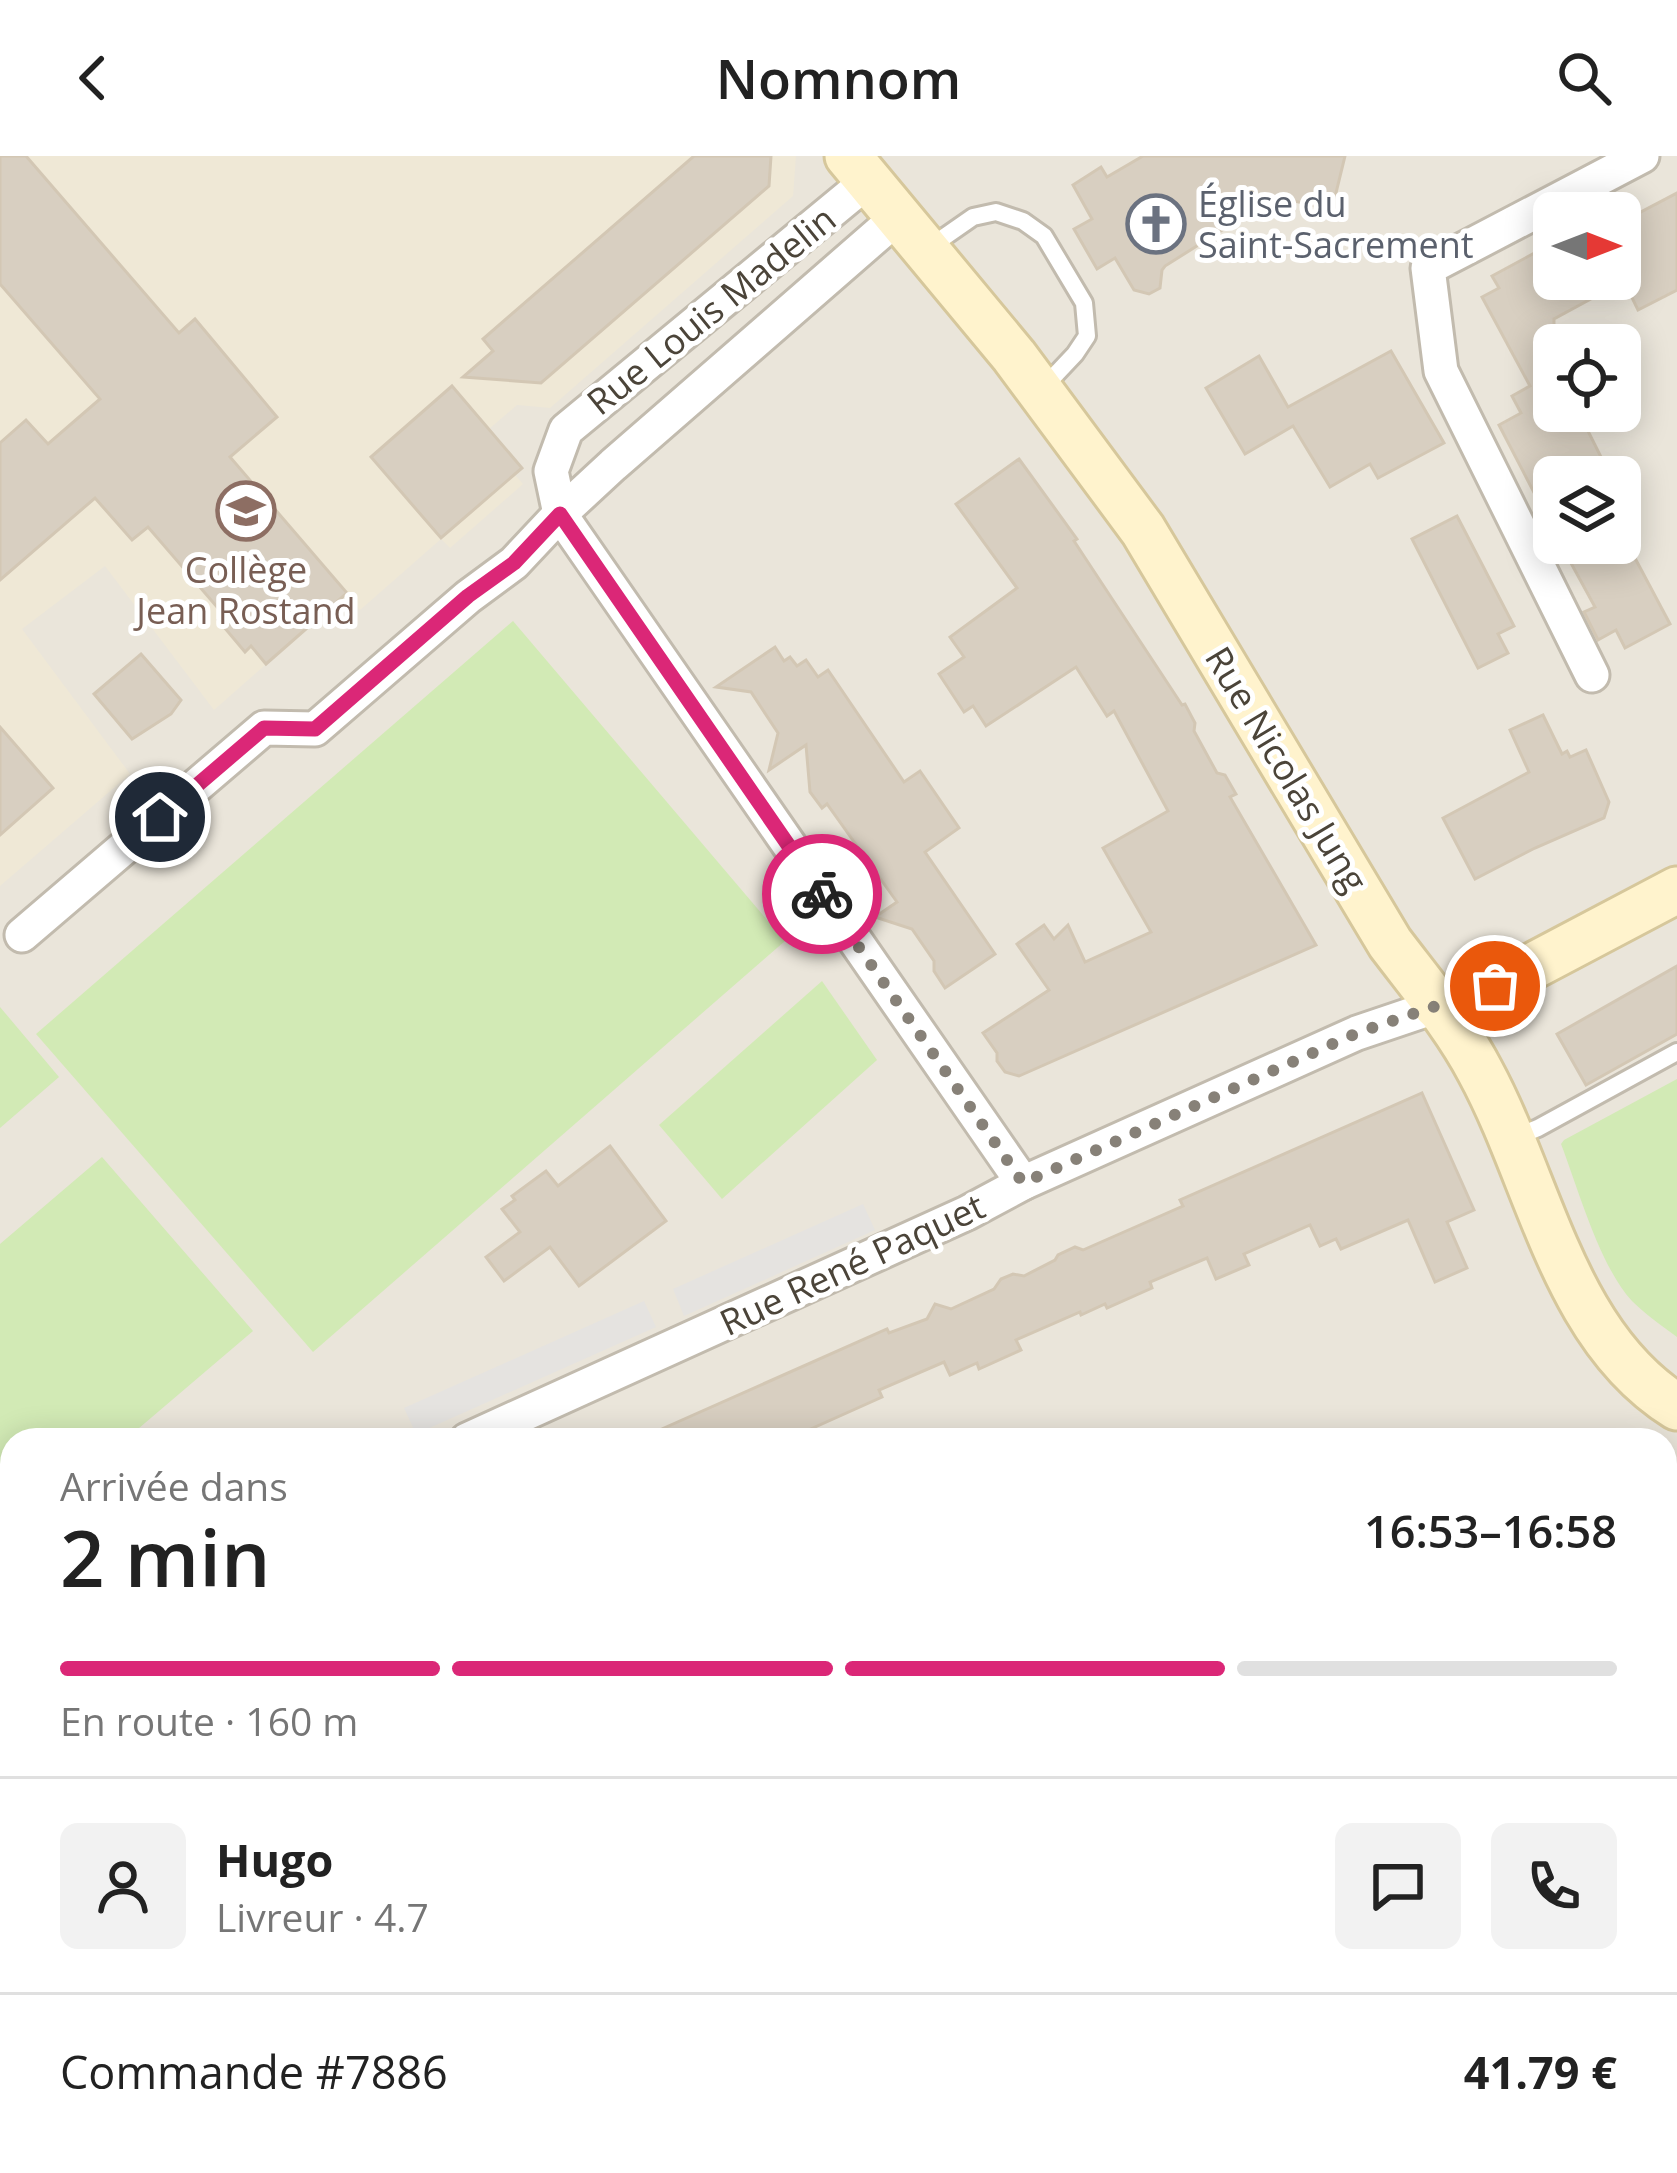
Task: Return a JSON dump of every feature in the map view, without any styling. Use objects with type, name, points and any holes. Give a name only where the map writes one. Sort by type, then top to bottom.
[{"type":"main road","name":"Rue Nicolas Jung","points":[[859,168],[1040,390],[1143,530],[1390,943],[1480,1070],[1585,1309],[1625,1363],[1677,1407]]},
{"type":"main road","points":[[1437,1006],[1495,986],[1677,890]]},
{"type":"street","points":[[1592,675],[1441,371],[1428,268],[1642,156]]},
{"type":"street","name":"Rue Louis Madelin","points":[[560,514],[551,471],[566,430],[859,168]]},
{"type":"street","name":"Rue Louis Madelin","points":[[22,935],[264,728],[315,729],[468,596],[514,563],[560,514],[913,233]]},
{"type":"street","points":[[560,514],[1023,1183]]},
{"type":"street","name":"Rue René Paquet","points":[[494,1428],[1357,1033],[1437,1006]]},
{"type":"lane","points":[[913,233],[996,212],[1023,221],[1044,236],[1084,303],[1087,335],[1040,390]]},
{"type":"lane","points":[[1510,1139],[1677,1052]]},
{"type":"shaded area","points":[[0,156],[1677,156],[1677,1428],[0,1428]]},
{"type":"shaded area","name":"Collège Jean Rostand","points":[[0,156],[796,156],[793,196],[550,408],[517,405],[489,429],[522,468],[515,475],[523,484],[450,548],[441,539],[360,610],[346,594],[214,710],[105,566],[22,629],[130,774],[0,886]]},
{"type":"shaded area","points":[[863,1204],[875,1230],[684,1316],[673,1289]]},
{"type":"shaded area","points":[[644,1301],[656,1327],[429,1428],[413,1428],[404,1408]]},
{"type":"green space","points":[[513,621],[785,941],[313,1352],[36,1034]]},
{"type":"green space","points":[[822,981],[877,1060],[722,1199],[659,1125]]},
{"type":"green space","points":[[0,1007],[59,1077],[0,1128]]},
{"type":"green space","points":[[1677,1079],[1677,1337],[1620,1286],[1600,1248],[1561,1144]]},
{"type":"green space","points":[[102,1157],[253,1331],[139,1428],[0,1428],[0,1244]]},
{"type":"building","points":[[0,156],[26,156],[179,333],[195,319],[277,417],[230,457],[347,593],[266,664],[251,646],[245,652],[218,620],[224,615],[148,527],[132,540],[95,498],[0,580],[0,443],[26,420],[48,444],[100,399],[0,284]]},
{"type":"building","points":[[694,156],[771,156],[769,186],[541,383],[463,377],[493,351],[483,339]]},
{"type":"building","name":"Église du Saint-Sacrement","points":[[1143,156],[1345,156],[1335,197],[1318,207],[1283,198],[1243,217],[1165,266],[1160,288],[1149,294],[1134,290],[1115,258],[1097,269],[1074,229],[1092,219],[1073,185],[1101,167],[1107,177]]},
{"type":"building","points":[[1677,193],[1677,290],[1638,310],[1633,300],[1641,300],[1641,212]]},
{"type":"building","points":[[1533,254],[1533,300],[1589,300],[1554,319],[1554,324],[1533,324],[1533,432],[1588,432],[1600,456],[1533,456],[1533,491],[1499,425],[1521,413],[1512,396],[1530,386],[1482,297],[1499,288],[1492,276]]},
{"type":"building","points":[[1391,351],[1444,443],[1378,478],[1370,464],[1330,487],[1293,426],[1245,454],[1206,388],[1259,356],[1288,407]]},
{"type":"building","points":[[452,386],[522,468],[441,538],[371,457]]},
{"type":"building","points":[[1019,459],[1185,704],[1194,731],[1217,773],[1225,775],[1236,794],[1230,797],[1316,945],[1019,1076],[1005,1072],[983,1033],[1049,990],[1017,944],[1044,925],[1054,939],[1068,925],[1085,962],[1151,932],[1103,848],[1168,811],[1114,711],[1107,716],[1076,667],[986,726],[973,706],[964,712],[939,674],[964,657],[950,637],[1017,588],[956,504]]},
{"type":"building","points":[[1457,516],[1514,626],[1498,634],[1508,653],[1478,668],[1412,539]]},
{"type":"building","points":[[1571,564],[1638,564],[1670,624],[1625,648],[1616,630],[1598,640],[1584,612],[1595,607]]},
{"type":"building","points":[[775,647],[784,661],[790,657],[797,666],[806,660],[818,677],[828,670],[904,782],[920,771],[959,828],[925,852],[995,954],[945,988],[912,929],[875,917],[897,902],[827,804],[822,808],[810,792],[806,745],[769,770],[778,733],[751,692],[716,687]]},
{"type":"building","points":[[141,654],[181,700],[171,714],[132,739],[94,694]]},
{"type":"building","points":[[1543,715],[1562,754],[1567,751],[1570,757],[1586,750],[1609,802],[1604,818],[1475,879],[1443,818],[1529,772],[1510,730]]},
{"type":"building","points":[[0,727],[53,788],[0,835]]},
{"type":"building","points":[[1677,966],[1677,1034],[1586,1085],[1557,1034]]},
{"type":"building","points":[[1422,1093],[1474,1210],[1447,1222],[1467,1268],[1435,1282],[1408,1220],[1341,1249],[1336,1239],[1320,1246],[1310,1225],[1244,1254],[1249,1265],[1216,1279],[1207,1258],[1150,1282],[1152,1288],[1107,1308],[1105,1304],[1080,1312],[1016,1340],[1021,1350],[979,1369],[977,1363],[950,1375],[944,1362],[879,1390],[882,1397],[813,1428],[664,1428],[887,1329],[889,1333],[927,1319],[935,1304],[951,1309],[994,1289],[1001,1279],[1024,1276],[1075,1247],[1083,1250],[1183,1206],[1180,1200]]},
{"type":"building","points":[[610,1146],[666,1221],[579,1286],[550,1247],[504,1281],[486,1257],[520,1232],[502,1209],[515,1200],[512,1196],[546,1171],[558,1186]]},
{"type":"way so far","points":[[822,894],[1023,1183],[1357,1033],[1495,986]]},
{"type":"place","name":"Église du Saint-Sacrement","points":[[1156,224]]},
{"type":"place","name":"Collège Jean Rostand","points":[[246,511]]},
{"type":"route","points":[[160,817],[264,728],[315,729],[468,596],[514,563],[560,514],[822,894]]}]
